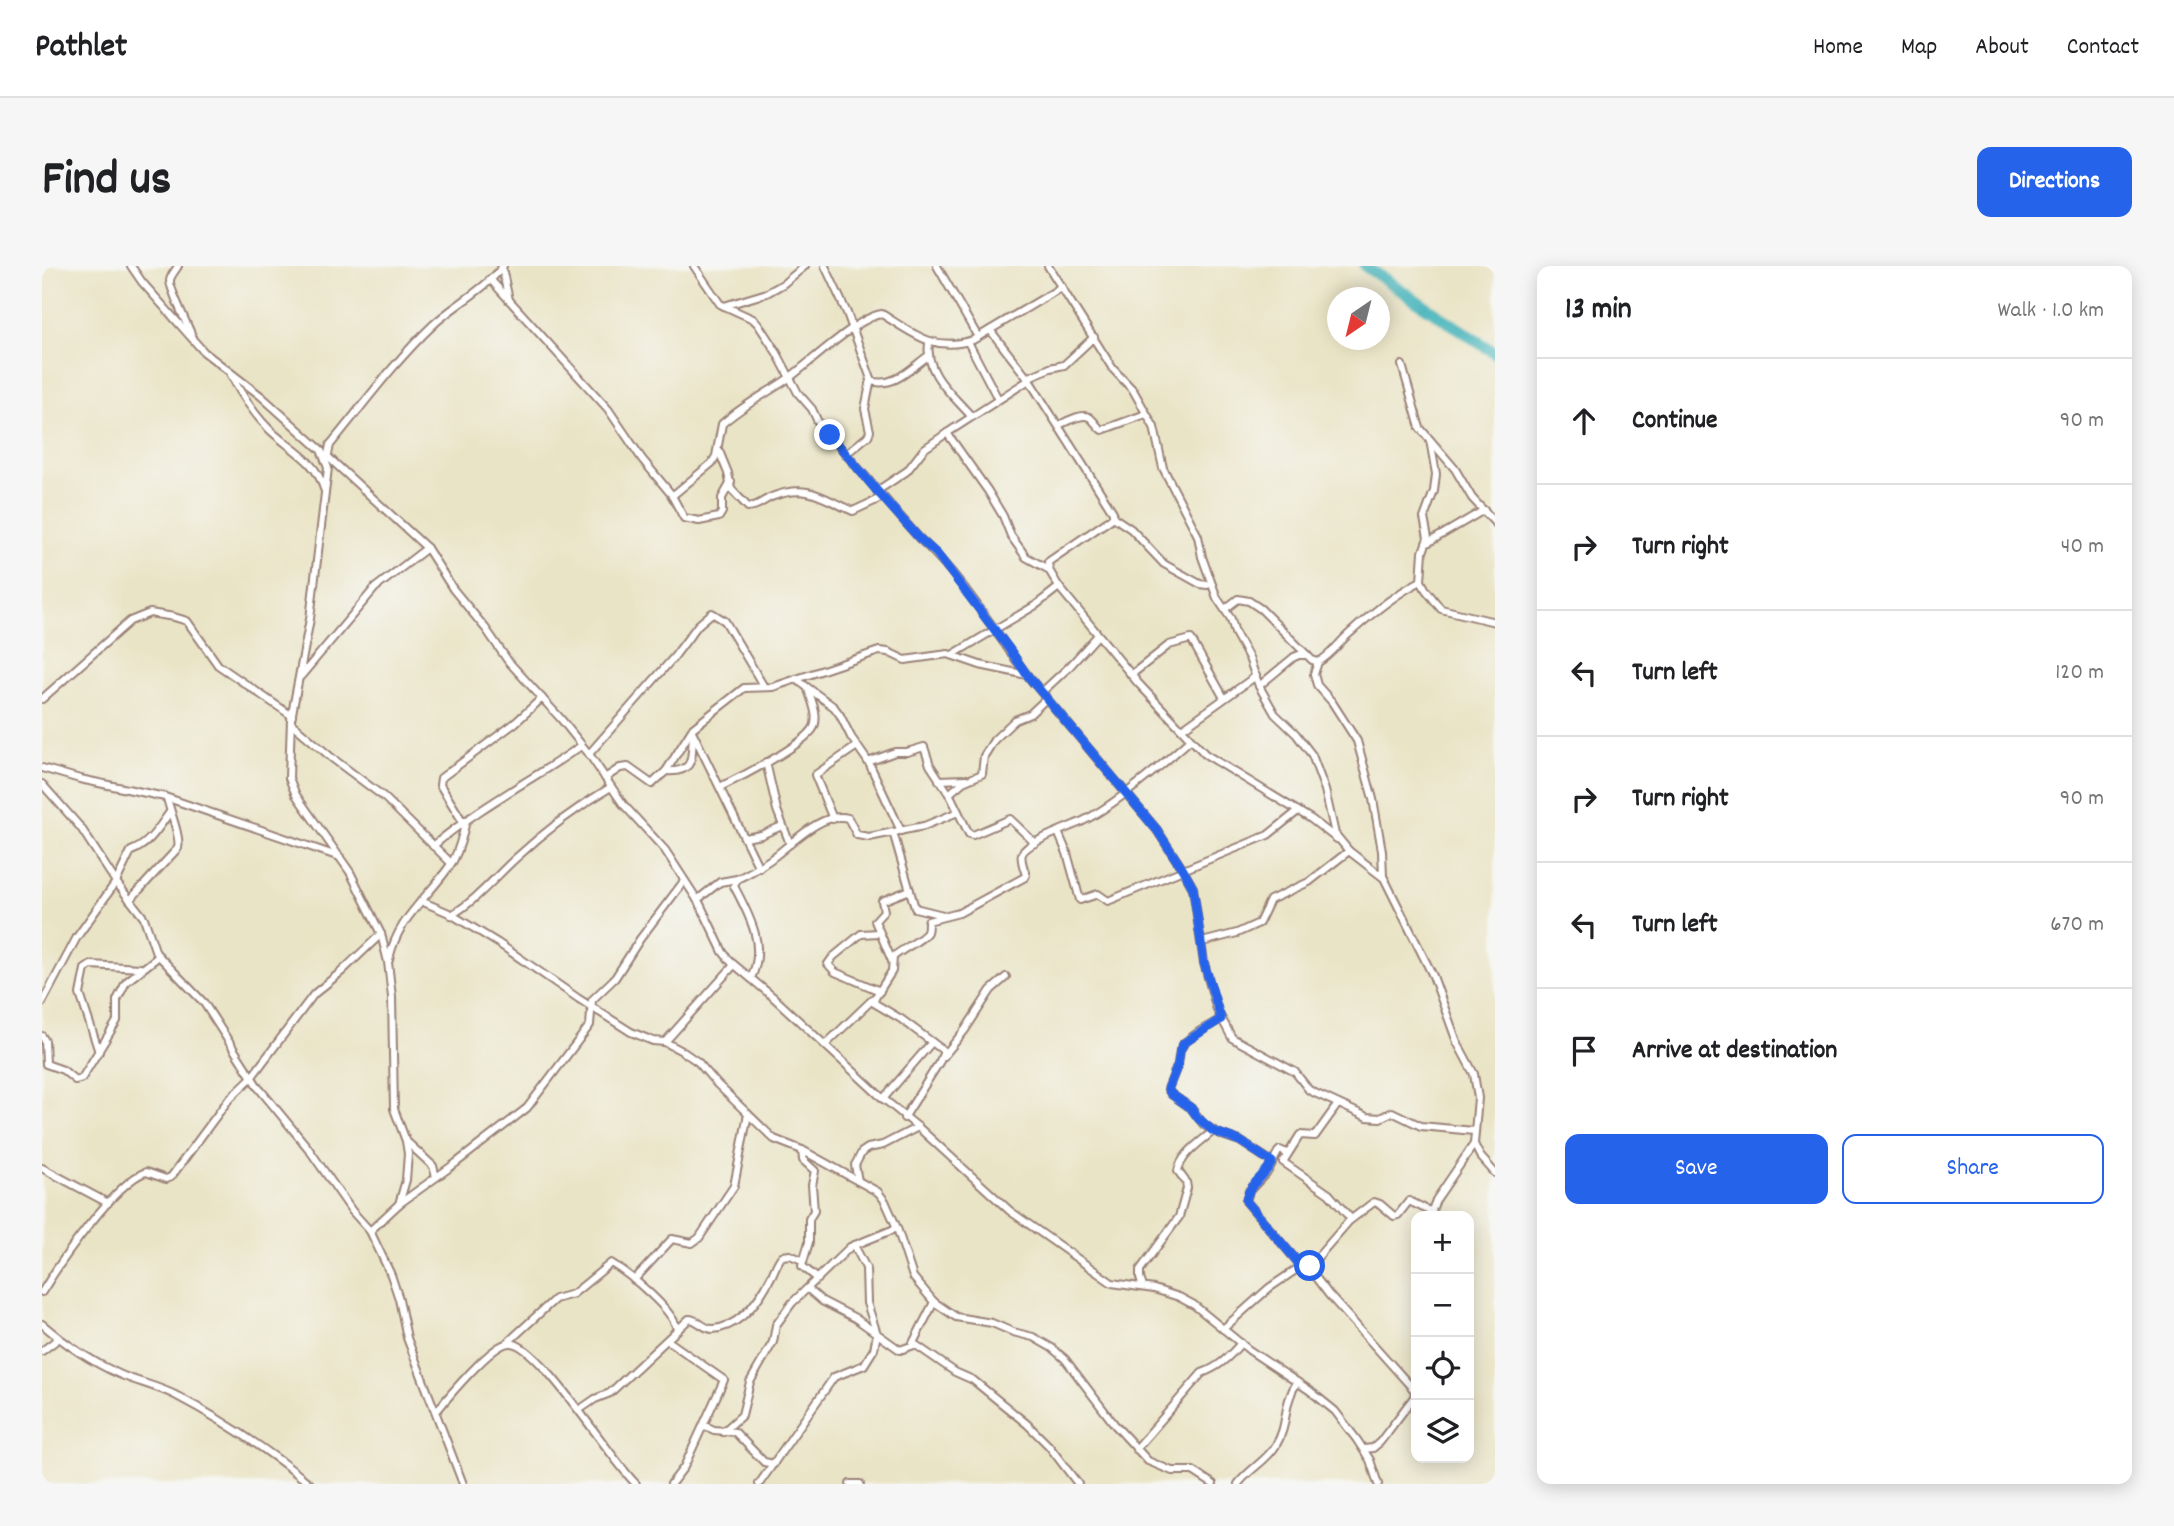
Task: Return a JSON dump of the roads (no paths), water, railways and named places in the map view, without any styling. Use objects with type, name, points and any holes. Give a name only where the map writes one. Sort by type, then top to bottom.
[{"type":"street","points":[[131,266],[204,352],[261,396],[321,450],[328,468]]},
{"type":"street","points":[[178,266],[170,278],[170,286],[194,341]]},
{"type":"street","points":[[694,266],[716,300],[753,319],[777,353],[789,378],[813,410],[818,422],[919,538],[937,554],[1027,675],[1157,830],[1193,888],[1207,974],[1221,1019],[1237,1041],[1253,1047],[1295,1072],[1309,1090],[1367,1117],[1380,1118],[1392,1112],[1421,1126],[1474,1131]]},
{"type":"street","points":[[724,306],[767,293],[806,266]]},
{"type":"street","points":[[825,266],[871,381],[865,409],[870,431],[868,436],[846,454]]},
{"type":"street","points":[[937,266],[978,337]]},
{"type":"street","points":[[1048,266],[1119,376],[1133,390],[1154,428],[1163,468],[1198,536],[1211,583],[1259,686],[1275,714],[1296,734],[1312,755],[1325,790],[1335,834],[1349,851],[1384,878]]},
{"type":"street","points":[[436,1177],[433,1166],[406,1141],[394,1109],[391,988],[381,934],[340,857],[292,788],[289,778],[291,720],[310,619],[330,445],[422,335],[443,316],[476,293],[502,267]]},
{"type":"street","points":[[502,267],[509,301]]},
{"type":"street","points":[[490,279],[608,409],[642,459],[672,496],[684,517],[691,520],[711,520],[721,514],[722,498],[730,482]]},
{"type":"street","points":[[672,496],[712,463],[722,424],[789,378],[852,328],[878,314],[929,342],[942,345],[968,342],[1062,287]]},
{"type":"street","points":[[990,330],[1059,425],[1114,516],[1131,529],[1164,564],[1200,584],[1211,583]]},
{"type":"street","points":[[877,491],[907,471],[924,449],[1028,379],[1050,368],[1064,365],[1094,337]]},
{"type":"street","points":[[929,342],[928,356],[940,380],[971,416]]},
{"type":"street","points":[[968,342],[998,399]]},
{"type":"street","points":[[871,381],[883,384],[896,380],[928,356]]},
{"type":"street","points":[[1402,365],[1418,422],[1455,469],[1472,498],[1495,523]]},
{"type":"street","points":[[228,370],[240,392],[265,425],[277,437],[302,453],[319,476],[324,491]]},
{"type":"street","points":[[1059,425],[1085,416],[1102,430],[1146,414]]},
{"type":"street","points":[[947,433],[988,491],[1011,536],[1026,557],[1048,569],[1059,587],[1131,675],[1190,740],[1212,759],[1298,811],[1339,840]]},
{"type":"street","points":[[1430,440],[1436,474],[1433,494],[1424,518],[1428,538],[1423,552],[1421,581],[1441,608],[1495,622]]},
{"type":"street","points":[[718,447],[732,491],[750,507],[760,505],[772,496],[799,490],[821,495],[853,511],[883,498]]},
{"type":"street","points":[[327,456],[427,548],[453,589],[508,661],[589,754],[636,820],[664,850],[706,914],[723,952],[734,965],[1010,1211],[1059,1248],[1112,1283],[1143,1287],[1179,1297],[1202,1310],[1241,1343],[1335,1411],[1364,1449],[1378,1484]]},
{"type":"street","points":[[1426,544],[1484,510]]},
{"type":"street","points":[[1048,569],[1050,559],[1114,516]]},
{"type":"street","points":[[299,678],[375,588],[427,548]]},
{"type":"street","points":[[1421,581],[1388,602],[1350,633],[1318,662],[1314,674],[1317,685],[1332,702],[1357,741],[1373,799],[1384,878],[1441,993],[1457,1042],[1474,1074],[1478,1098],[1474,1144],[1495,1174]]},
{"type":"street","points":[[953,655],[1036,605],[1059,587]]},
{"type":"street","points":[[1225,610],[1238,599],[1255,604],[1318,662]]},
{"type":"street","points":[[589,754],[712,612],[725,621],[764,687]]},
{"type":"street","points":[[42,699],[130,621],[141,615],[150,614],[187,621],[218,665],[291,720],[332,758],[384,797],[452,863]]},
{"type":"street","points":[[949,794],[984,772],[984,756],[995,740],[1015,720],[1030,714],[1098,635]]},
{"type":"street","points":[[1131,675],[1169,645],[1191,639],[1224,698]]},
{"type":"street","points":[[605,778],[620,768],[628,767],[652,784],[666,771],[693,730],[744,688],[764,687],[796,679],[879,651],[905,660],[953,655],[980,665],[1027,675]]},
{"type":"street","points":[[1259,686],[1294,657],[1307,654]]},
{"type":"street","points":[[1182,729],[1256,676]]},
{"type":"street","points":[[796,679],[834,707],[868,762],[901,831]]},
{"type":"street","points":[[720,787],[785,752],[812,730],[815,718],[808,688]]},
{"type":"street","points":[[388,962],[395,936],[403,922],[452,863],[459,849],[465,820],[440,785],[441,778],[515,723],[542,698]]},
{"type":"street","points":[[666,771],[682,772],[689,766],[693,730]]},
{"type":"street","points":[[693,730],[759,868]]},
{"type":"street","points":[[892,961],[902,949],[924,937],[928,931],[928,921],[954,915],[1025,877],[1021,855],[1035,843],[1086,819],[1190,740]]},
{"type":"street","points":[[433,846],[465,820],[581,746]]},
{"type":"street","points":[[833,819],[816,775],[857,746]]},
{"type":"street","points":[[868,762],[895,751],[907,752],[924,747],[939,780],[970,834],[1010,819],[1035,843]]},
{"type":"street","points":[[766,762],[782,826],[790,844]]},
{"type":"street","points":[[42,768],[167,798],[340,857]]},
{"type":"street","points":[[939,780],[971,779]]},
{"type":"street","points":[[42,784],[81,828],[116,882],[148,924],[153,948],[204,1003],[251,1078],[370,1231],[391,1275],[407,1338],[463,1484]]},
{"type":"street","points":[[451,915],[466,906],[518,856],[587,801],[611,787]]},
{"type":"street","points":[[130,900],[178,848],[180,840],[167,798]]},
{"type":"street","points":[[1058,832],[1080,900],[1098,894],[1108,901],[1268,835],[1298,811]]},
{"type":"street","points":[[42,1003],[77,937],[116,882],[131,851],[140,848],[151,837],[170,812]]},
{"type":"street","points":[[697,900],[720,882],[759,868],[812,826],[842,816],[848,818],[858,836],[869,837],[924,826],[958,812]]},
{"type":"street","points":[[745,838],[782,826]]},
{"type":"street","points":[[893,832],[916,909],[945,916]]},
{"type":"street","points":[[1202,942],[1237,933],[1259,923],[1270,900],[1309,882],[1349,851]]},
{"type":"street","points":[[737,878],[734,886],[755,932],[758,946],[757,967],[751,978]]},
{"type":"street","points":[[370,1231],[399,1204],[527,1108],[590,1025],[592,1000],[615,978],[640,939],[684,881]]},
{"type":"street","points":[[825,1045],[874,998],[892,971],[892,961],[875,922],[884,911],[882,901],[910,890]]},
{"type":"street","points":[[421,901],[451,915],[515,954],[631,1032],[653,1041],[665,1042],[698,1062],[774,1139],[802,1150],[881,1195],[897,1228],[913,1277],[934,1302],[956,1317],[992,1323],[1033,1337],[1052,1348],[1065,1359],[1136,1449],[1153,1465],[1172,1471],[1193,1471],[1213,1484]]},
{"type":"street","points":[[879,933],[861,934],[832,957],[828,964],[835,972],[880,991]]},
{"type":"street","points":[[42,1292],[108,1203],[134,1177],[150,1172],[166,1179],[171,1177],[229,1099],[251,1078],[314,994],[381,934]]},
{"type":"street","points":[[42,1037],[45,1041],[46,1064],[63,1070],[75,1080],[83,1076],[117,1021],[117,1000],[126,982],[159,956]]},
{"type":"street","points":[[99,1052],[80,994],[85,969],[91,965],[142,968]]},
{"type":"street","points":[[665,1042],[734,965]]},
{"type":"street","points":[[904,1118],[940,1061],[965,1030],[994,986],[1006,977]]},
{"type":"street","points":[[874,998],[877,1006],[901,1019],[943,1049],[940,1061]]},
{"type":"street","points":[[1221,1019],[1184,1043],[1168,1087],[1171,1094],[1191,1108],[1213,1131],[1240,1141],[1272,1162]]},
{"type":"street","points":[[883,1099],[932,1042]]},
{"type":"street","points":[[1338,1104],[1315,1136],[1300,1135],[1287,1153],[1284,1164],[1329,1194],[1351,1219]]},
{"type":"street","points":[[634,1280],[672,1239],[692,1243],[699,1238],[729,1196],[734,1186],[748,1114]]},
{"type":"street","points":[[859,1181],[855,1166],[862,1152],[870,1147],[883,1145],[918,1127]]},
{"type":"street","points":[[1143,1287],[1140,1270],[1173,1228],[1182,1208],[1187,1188],[1178,1171],[1180,1164],[1191,1149],[1213,1131]]},
{"type":"street","points":[[399,1204],[406,1180],[406,1141]]},
{"type":"street","points":[[1434,1211],[1436,1200],[1474,1144]]},
{"type":"street","points":[[802,1150],[803,1160],[815,1171],[812,1185],[814,1211],[808,1221],[808,1248],[802,1260],[804,1270],[818,1279]]},
{"type":"street","points":[[1287,1153],[1279,1151],[1268,1171],[1249,1191],[1246,1201],[1411,1385]]},
{"type":"street","points":[[42,1168],[108,1203]]},
{"type":"street","points":[[1223,1329],[1269,1288],[1313,1263],[1351,1219],[1375,1202],[1394,1216],[1398,1215],[1409,1201],[1427,1211]]},
{"type":"street","points":[[723,1432],[742,1415],[750,1382],[774,1342],[776,1325],[792,1303],[844,1252],[897,1228]]},
{"type":"street","points":[[759,1484],[834,1377],[864,1365],[874,1349],[877,1334],[867,1303],[866,1268],[855,1245]]},
{"type":"street","points":[[579,1410],[610,1393],[691,1318],[706,1328],[733,1324],[754,1304],[771,1278],[780,1257],[790,1255],[802,1260]]},
{"type":"street","points":[[436,1412],[468,1374],[555,1299],[573,1294],[610,1264],[634,1280],[673,1317],[677,1330]]},
{"type":"street","points":[[808,1289],[822,1301],[849,1314],[900,1350],[914,1345]]},
{"type":"street","points":[[914,1345],[914,1337],[934,1302]]},
{"type":"street","points":[[42,1324],[58,1339],[118,1374],[178,1396],[252,1439],[310,1484]]},
{"type":"street","points":[[42,1351],[58,1339]]},
{"type":"street","points":[[667,1340],[723,1379],[684,1467],[671,1484]]},
{"type":"street","points":[[507,1343],[522,1345],[529,1351],[636,1484]]},
{"type":"street","points":[[1136,1449],[1201,1374],[1228,1359],[1241,1343]]},
{"type":"street","points":[[914,1345],[955,1372],[973,1380],[1027,1424],[1049,1446],[1078,1484]]},
{"type":"street","points":[[1238,1484],[1278,1442],[1284,1425],[1287,1400],[1297,1382]]},
{"type":"street","points":[[1364,1449],[1373,1448],[1380,1443],[1411,1398]]},
{"type":"street","points":[[703,1425],[723,1432],[735,1432],[764,1462],[774,1464]]},
{"type":"street","points":[[850,1484],[860,1484]]},
{"type":"waterway","points":[[1365,266],[1495,353]]}]
